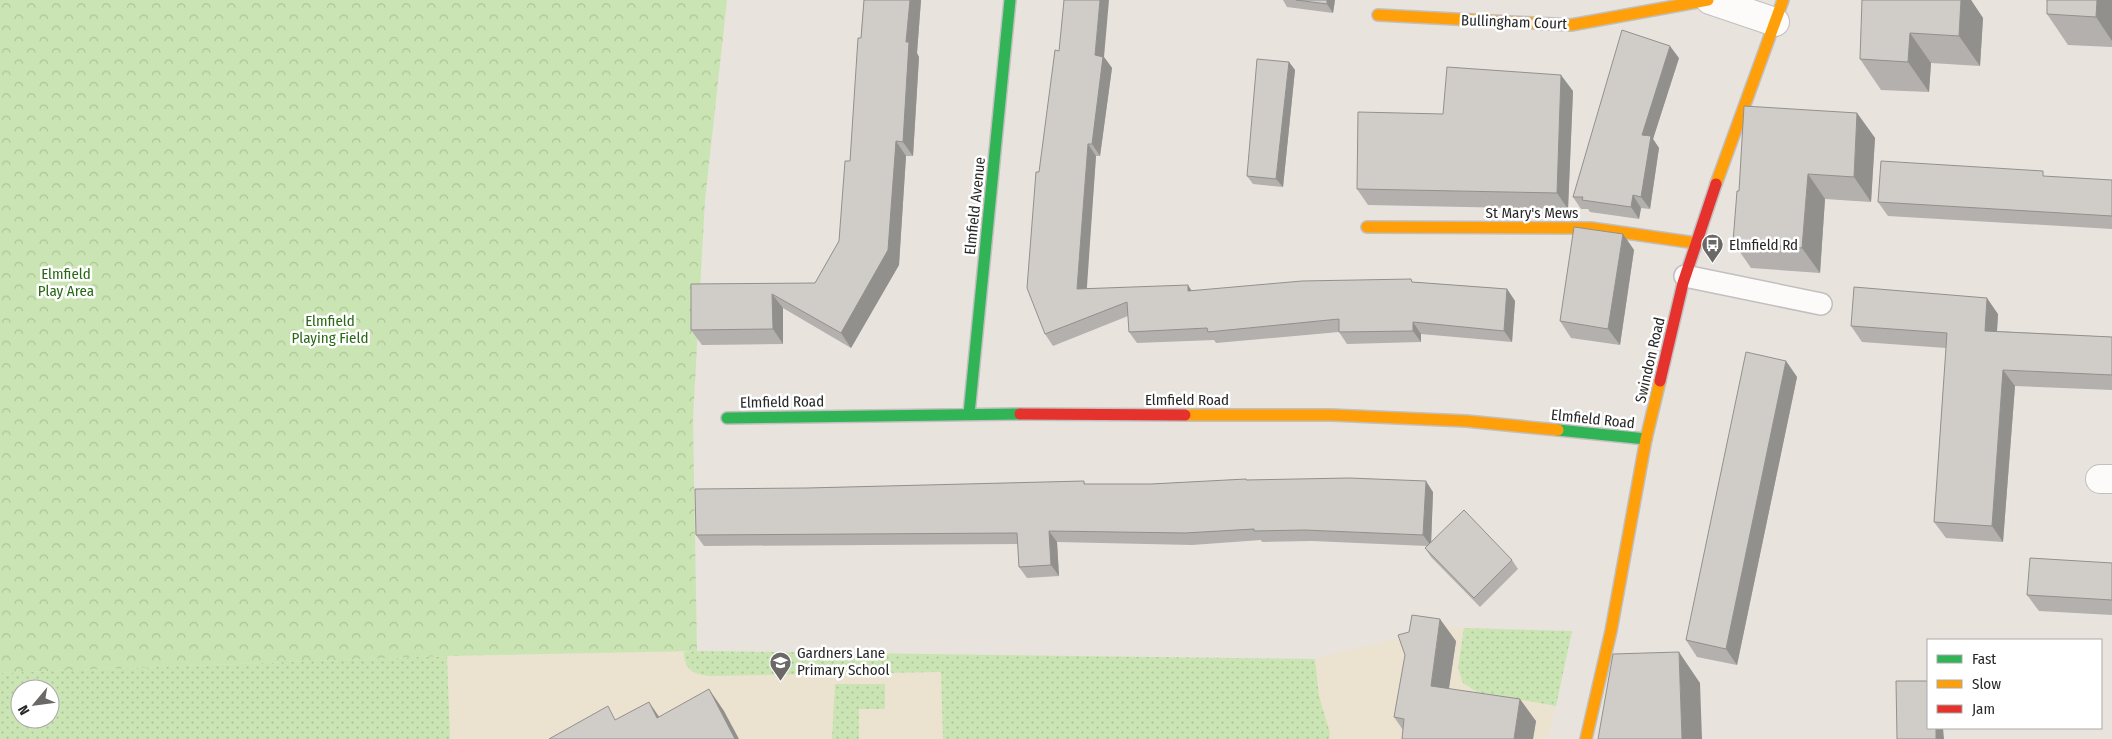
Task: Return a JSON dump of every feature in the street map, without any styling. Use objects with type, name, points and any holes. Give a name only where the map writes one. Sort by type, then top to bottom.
[{"type":"street","name":"Elmfield Avenue","points":[[969,414],[1010,0]]},
{"type":"street","name":"Bullingham Court","points":[[1378,15],[1570,25],[1709,0],[1779,11]]},
{"type":"street","name":"Swindon Road","points":[[1586,739],[1611,631],[1646,439],[1685,276],[1735,129],[1779,11]]},
{"type":"street","name":"St Mary's Mews","points":[[1367,227],[1591,228],[1696,243]]},
{"type":"street","name":"Elmfield Road","points":[[727,418],[969,414],[1331,415],[1466,421],[1646,439]]},
{"type":"lane","points":[[1685,276],[1821,304]]},
{"type":"shaded area","name":"Gardners Lane Primary School","points":[[1443,627],[1572,631],[1548,739],[0,739],[0,673],[447,656],[697,651],[1315,659]]},
{"type":"green space","name":"Elmfield Playing Field","points":[[0,0],[727,0],[705,200],[693,419],[697,651],[447,656],[0,673]]},
{"type":"green space","points":[[1464,628],[1572,631],[1556,706],[1477,692],[1463,683],[1458,668]]},
{"type":"green space","points":[[684,652],[1315,659],[1319,696],[1330,733],[1329,739],[943,739],[941,672],[710,676],[694,672],[688,667],[684,658]]},
{"type":"green space","points":[[447,656],[450,739],[0,739],[0,673]]},
{"type":"green space","points":[[835,684],[885,684],[885,709],[859,709],[859,739],[832,739]]},
{"type":"building","points":[[864,0],[910,0],[906,42],[909,42],[903,142],[896,141],[888,250],[841,333],[772,294],[773,329],[691,330],[691,284],[815,283],[839,241],[845,161],[850,161],[858,38],[861,38]]},
{"type":"building","points":[[1064,0],[1100,0],[1095,55],[1103,57],[1092,144],[1088,144],[1077,289],[1188,285],[1188,291],[1302,281],[1411,279],[1412,282],[1507,289],[1504,331],[1413,322],[1413,331],[1339,332],[1339,319],[1208,332],[1207,328],[1129,332],[1127,302],[1045,334],[1027,288],[1036,172],[1039,172],[1055,50],[1059,51]]},
{"type":"building","points":[[1296,0],[1327,0],[1327,4]]},
{"type":"building","points":[[1862,0],[1961,0],[1959,36],[1910,33],[1908,62],[1860,59]]},
{"type":"building","points":[[2047,0],[2097,0],[2096,17],[2047,14]]},
{"type":"building","points":[[1622,30],[1670,46],[1642,135],[1651,136],[1641,197],[1633,195],[1631,207],[1582,200],[1583,197],[1573,197]]},
{"type":"building","points":[[1257,59],[1289,62],[1276,179],[1247,176]]},
{"type":"building","points":[[1447,67],[1561,75],[1557,193],[1357,189],[1358,112],[1443,114]]},
{"type":"building","points":[[1744,106],[1857,113],[1854,177],[1808,174],[1802,248],[1733,242],[1737,191],[1739,191]]},
{"type":"building","points":[[1881,161],[2043,171],[2043,176],[2112,180],[2112,216],[1878,202]]},
{"type":"building","points":[[1574,227],[1623,234],[1608,329],[1560,321]]},
{"type":"building","points":[[1854,287],[1987,298],[1985,331],[2112,337],[2112,375],[2003,370],[1992,526],[1934,522],[1947,333],[1851,326]]},
{"type":"building","points":[[1746,352],[1786,361],[1726,649],[1686,640]]},
{"type":"building","points":[[1349,478],[1426,481],[1423,535],[1304,530],[1254,531],[1254,529],[1185,533],[1049,531],[1051,565],[1019,567],[1017,533],[696,535],[695,489],[1084,481],[1084,484],[1151,484],[1246,479]]},
{"type":"building","points":[[1464,510],[1512,560],[1474,598],[1425,548]]},
{"type":"building","points":[[2030,558],[2112,563],[2112,600],[2027,595]]},
{"type":"building","points":[[1412,615],[1440,619],[1431,686],[1520,699],[1514,739],[1402,739],[1404,719],[1394,717],[1405,655],[1398,635],[1409,632]]},
{"type":"building","points":[[1679,652],[1682,739],[1598,739],[1613,654]]},
{"type":"building","points":[[1896,681],[1927,681],[1927,729],[1936,729],[1936,739],[1897,739]]},
{"type":"building","points":[[709,689],[735,739],[549,739],[608,706],[615,720],[649,702],[657,718]]},
{"type":"traffic: fast","points":[[969,414],[1010,0]]},
{"type":"traffic: fast","points":[[727,418],[1020,414]]},
{"type":"traffic: fast","points":[[1558,430],[1646,439]]},
{"type":"traffic: slow","points":[[1378,15],[1571,25],[1708,0]]},
{"type":"traffic: slow","points":[[1716,184],[1783,0]]},
{"type":"traffic: slow","points":[[1367,227],[1591,228],[1696,243]]},
{"type":"traffic: slow","points":[[1586,739],[1611,631],[1646,439],[1660,381]]},
{"type":"traffic: slow","points":[[1185,415],[1331,415],[1466,421],[1558,430]]},
{"type":"traffic: jam","points":[[1660,381],[1683,283],[1716,184]]},
{"type":"traffic: jam","points":[[1020,414],[1185,415]]},
{"type":"place","name":"Elmfield Rd","points":[[1713,264]]},
{"type":"place","name":"Gardners Lane Primary School","points":[[781,681]]},
{"type":"park label","name":"Elmfield Play Area","points":[[66,282]]}]
